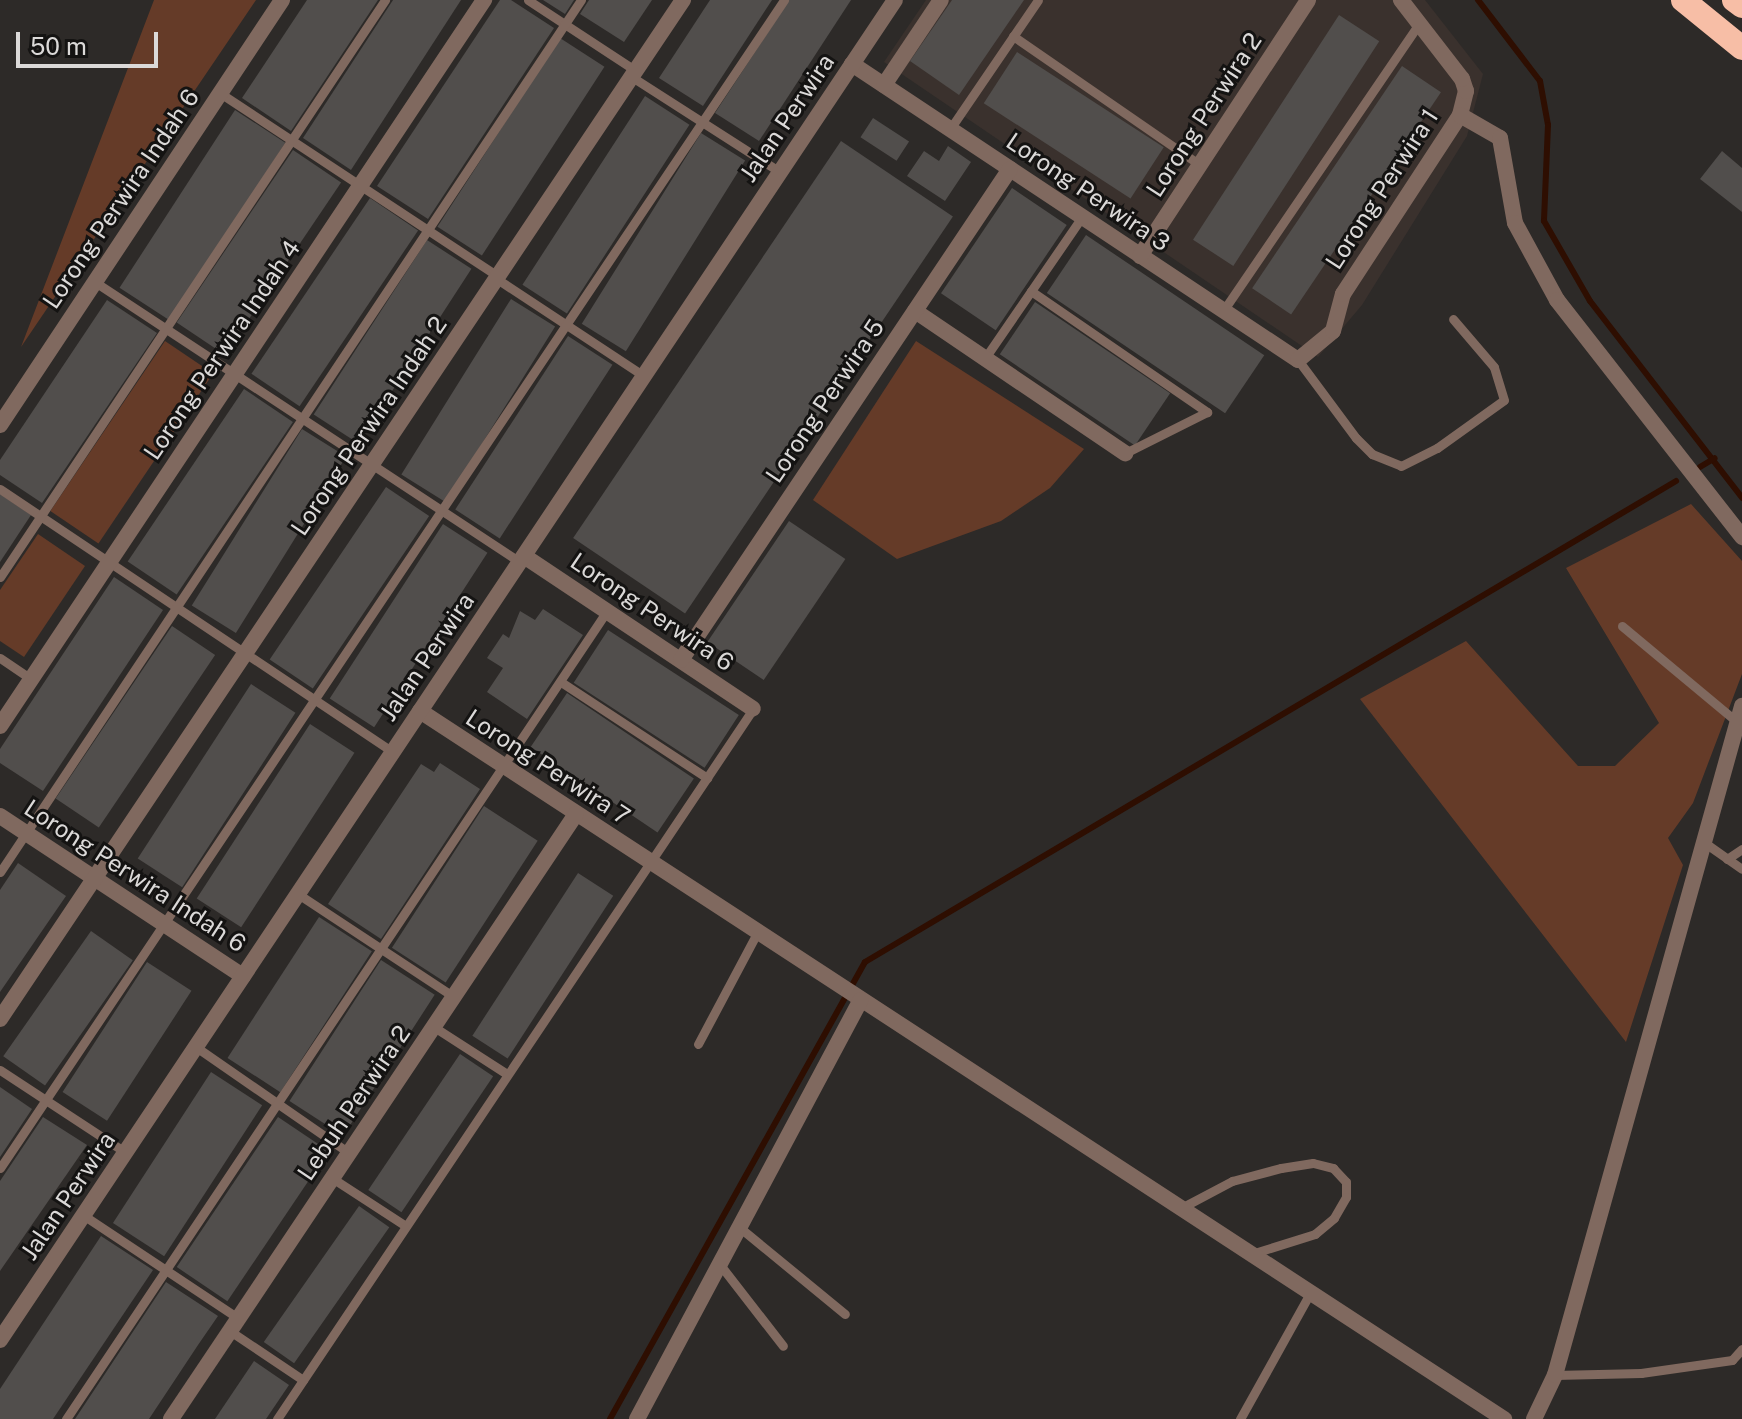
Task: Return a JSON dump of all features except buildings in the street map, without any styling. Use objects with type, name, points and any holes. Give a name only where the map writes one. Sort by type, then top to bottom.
[{"type":"highway","points":[[1683,0],[1742,48]]},
{"type":"highway","points":[[1734,0],[1742,6]]},
{"type":"street","name":"Lorong Perwira Indah 6","points":[[0,425],[282,0]]},
{"type":"street","name":"Lorong Perwira Indah 4","points":[[0,726],[484,0]]},
{"type":"street","name":"Lorong Perwira Indah 2","points":[[0,1019],[683,0]]},
{"type":"street","name":"Jalan Perwira","points":[[0,1340],[895,0]]},
{"type":"street","points":[[884,85],[941,0]]},
{"type":"street","name":"Lorong Perwira 2","points":[[1140,256],[1308,0]]},
{"type":"street","name":"Lorong Perwira 1","points":[[1298,360],[1333,331],[1343,294],[1460,115],[1466,91],[1462,79],[1401,0]]},
{"type":"street","name":"Lorong Perwira 3","points":[[852,64],[1298,360]]},
{"type":"street","points":[[1460,115],[1500,138],[1515,223],[1557,300],[1742,537]]},
{"type":"street","name":"Lorong Perwira 5","points":[[681,660],[1010,169]]},
{"type":"street","points":[[915,311],[1125,453]]},
{"type":"street","name":"Lorong Perwira 6","points":[[522,559],[607,611],[753,709]]},
{"type":"street","name":"Lorong Perwira 7","points":[[420,711],[1504,1419]]},
{"type":"street","points":[[1534,1419],[1555,1375],[1627,1103],[1705,843],[1739,713]]},
{"type":"street","name":"Lebuh Perwira 2","points":[[171,1419],[576,814]]},
{"type":"street","name":"Lorong Perwira Indah 6","points":[[0,816],[243,976]]},
{"type":"street","points":[[637,1419],[721,1266],[859,999]]},
{"type":"street","points":[[0,1307],[15,1317]]},
{"type":"lane","points":[[0,577],[385,0]]},
{"type":"lane","points":[[528,0],[780,172]]},
{"type":"lane","points":[[0,872],[581,0]]},
{"type":"lane","points":[[0,1168],[784,0]]},
{"type":"lane","points":[[950,129],[1038,0]]},
{"type":"lane","points":[[1223,311],[1419,24]]},
{"type":"lane","points":[[1013,36],[1200,165]]},
{"type":"lane","points":[[220,93],[644,376]]},
{"type":"lane","points":[[985,358],[1082,217]]},
{"type":"lane","points":[[95,282],[443,511],[522,559]]},
{"type":"lane","points":[[1031,291],[1207,412],[1125,453]]},
{"type":"lane","points":[[1298,360],[1372,454],[1401,466],[1437,448],[1504,400],[1494,367],[1453,319]]},
{"type":"lane","points":[[0,489],[393,752]]},
{"type":"lane","points":[[66,1419],[607,611]]},
{"type":"lane","points":[[1622,626],[1739,713]]},
{"type":"lane","points":[[0,658],[31,679]]},
{"type":"lane","points":[[561,682],[707,778]]},
{"type":"lane","points":[[277,1419],[753,709]]},
{"type":"lane","points":[[1705,843],[1742,869]]},
{"type":"lane","points":[[1727,859],[1742,849]]},
{"type":"lane","points":[[298,894],[454,997]]},
{"type":"lane","points":[[698,1044],[757,933]]},
{"type":"lane","points":[[434,1027],[507,1074]]},
{"type":"lane","points":[[196,1047],[349,1153]]},
{"type":"lane","points":[[0,1070],[125,1152]]},
{"type":"lane","points":[[1181,1208],[1232,1181],[1313,1163],[1333,1168],[1346,1182],[1346,1197],[1334,1218],[1315,1234],[1251,1254]]},
{"type":"lane","points":[[332,1178],[406,1226]]},
{"type":"lane","points":[[83,1215],[166,1270],[303,1380]]},
{"type":"lane","points":[[739,1227],[845,1314]]},
{"type":"lane","points":[[721,1266],[783,1346]]},
{"type":"lane","points":[[1240,1419],[1310,1293]]},
{"type":"lane","points":[[1555,1375],[1641,1373],[1732,1360],[1742,1349]]},
{"type":"shaded area","points":[[154,0],[256,0],[21,347],[133,55]]},
{"type":"shaded area","points":[[926,0],[1425,0],[1483,74],[1467,136],[1362,305],[1318,357],[884,62]]},
{"type":"shaded area","points":[[165,341],[213,373],[98,543],[50,511]]},
{"type":"shaded area","points":[[916,341],[1084,449],[1050,488],[1001,521],[897,559],[813,500]]},
{"type":"shaded area","points":[[1691,504],[1742,561],[1742,674],[1693,803],[1668,838],[1683,865],[1626,1042],[1360,699],[1466,641],[1578,766],[1615,766],[1659,723],[1566,568]]},
{"type":"shaded area","points":[[38,534],[85,566],[24,657],[0,641],[0,590]]},
{"type":"waterway","points":[[1478,0],[1540,81],[1548,125],[1544,221],[1590,301],[1742,498]]},
{"type":"waterway","points":[[1700,467],[1715,458]]},
{"type":"waterway","points":[[610,1419],[865,962],[1676,481]]}]
